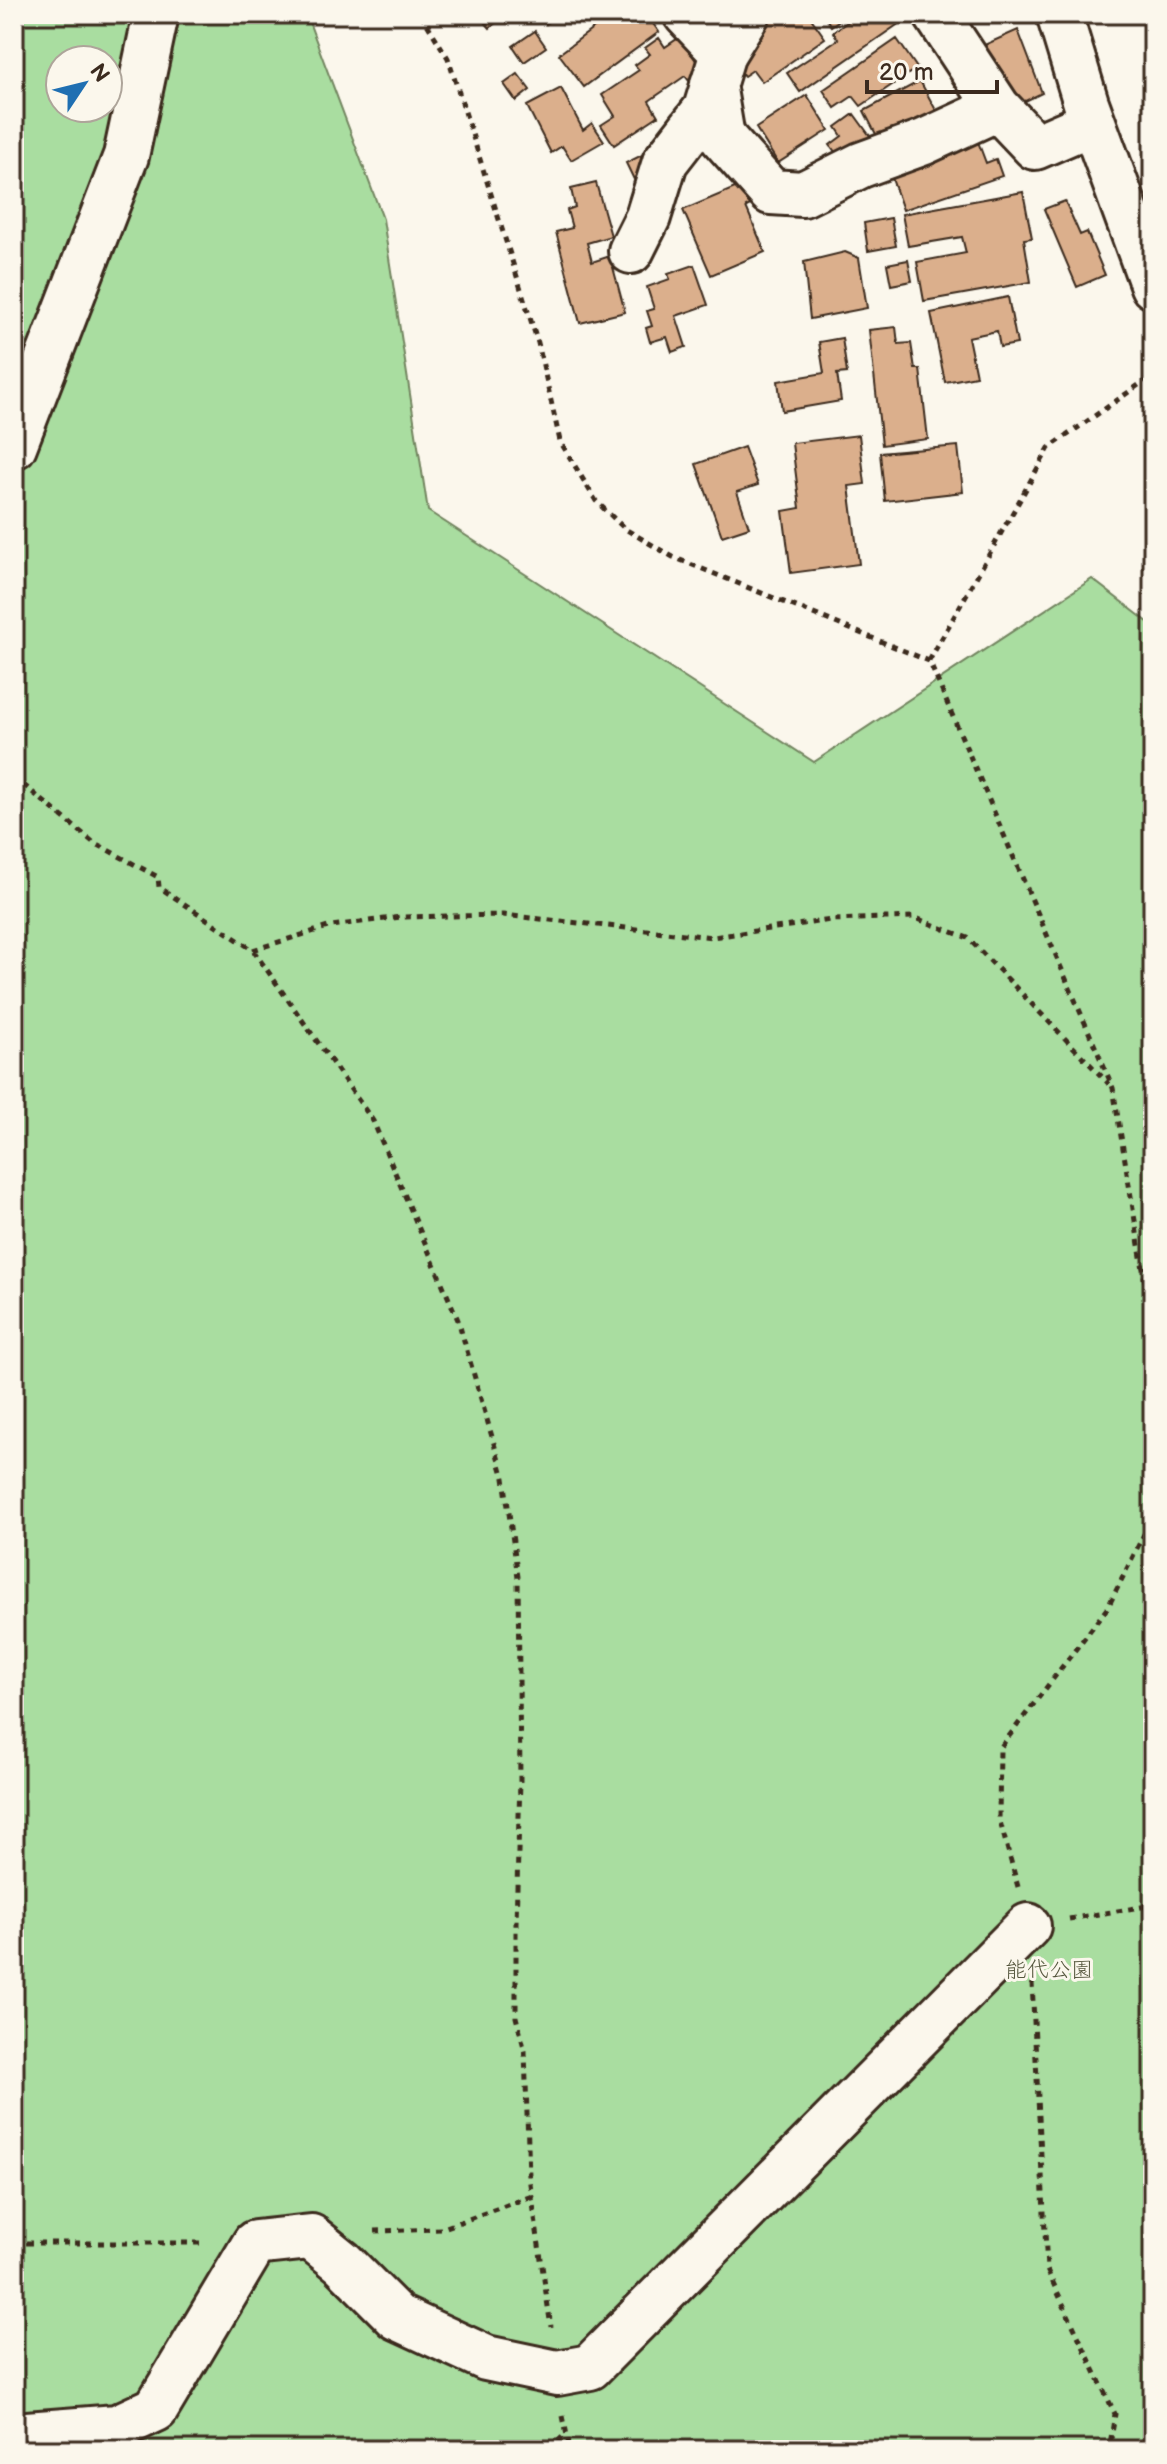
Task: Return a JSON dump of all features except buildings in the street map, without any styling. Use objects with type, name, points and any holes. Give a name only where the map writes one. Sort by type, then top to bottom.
[{"type":"street","points":[[14,446],[126,156],[156,14]]},
{"type":"street","points":[[686,14],[718,69],[722,137],[771,192],[803,194],[861,165],[924,142],[998,108]]},
{"type":"street","points":[[631,251],[648,217],[665,162],[706,109],[718,69],[747,14]]},
{"type":"street","points":[[936,14],[998,108],[1035,147],[1093,122]]},
{"type":"street","points":[[1059,14],[1093,122],[1153,286]]},
{"type":"street","points":[[14,2435],[117,2427],[156,2409],[255,2243],[311,2237],[342,2262],[397,2317],[486,2358],[557,2373],[590,2367],[1028,1926]]},
{"type":"path","points":[[421,14],[448,58],[538,343],[560,441],[596,501],[625,529],[673,557],[929,661],[1113,1088],[1153,1315]]},
{"type":"path","points":[[929,661],[1049,448],[1153,375]]},
{"type":"path","points":[[14,777],[93,842],[158,877],[159,887],[253,950],[373,1121],[458,1320],[504,1478],[518,1577],[520,1780],[516,2017],[525,2051],[529,2177],[570,2450]]},
{"type":"path","points":[[253,950],[331,926],[400,917],[503,915],[713,937],[831,920],[913,917],[968,938],[1113,1088]]},
{"type":"path","points":[[1109,2450],[1115,2414],[1047,2270],[1028,1926],[999,1818],[1000,1748],[1108,1607],[1153,1516]]},
{"type":"path","points":[[1028,1926],[1153,1905]]},
{"type":"path","points":[[550,2450],[566,2433]]},
{"type":"green space","name":"能代公園","points":[[14,14],[306,14],[383,219],[428,511],[814,762],[1092,579],[1153,626],[1153,2450],[14,2450]]}]
